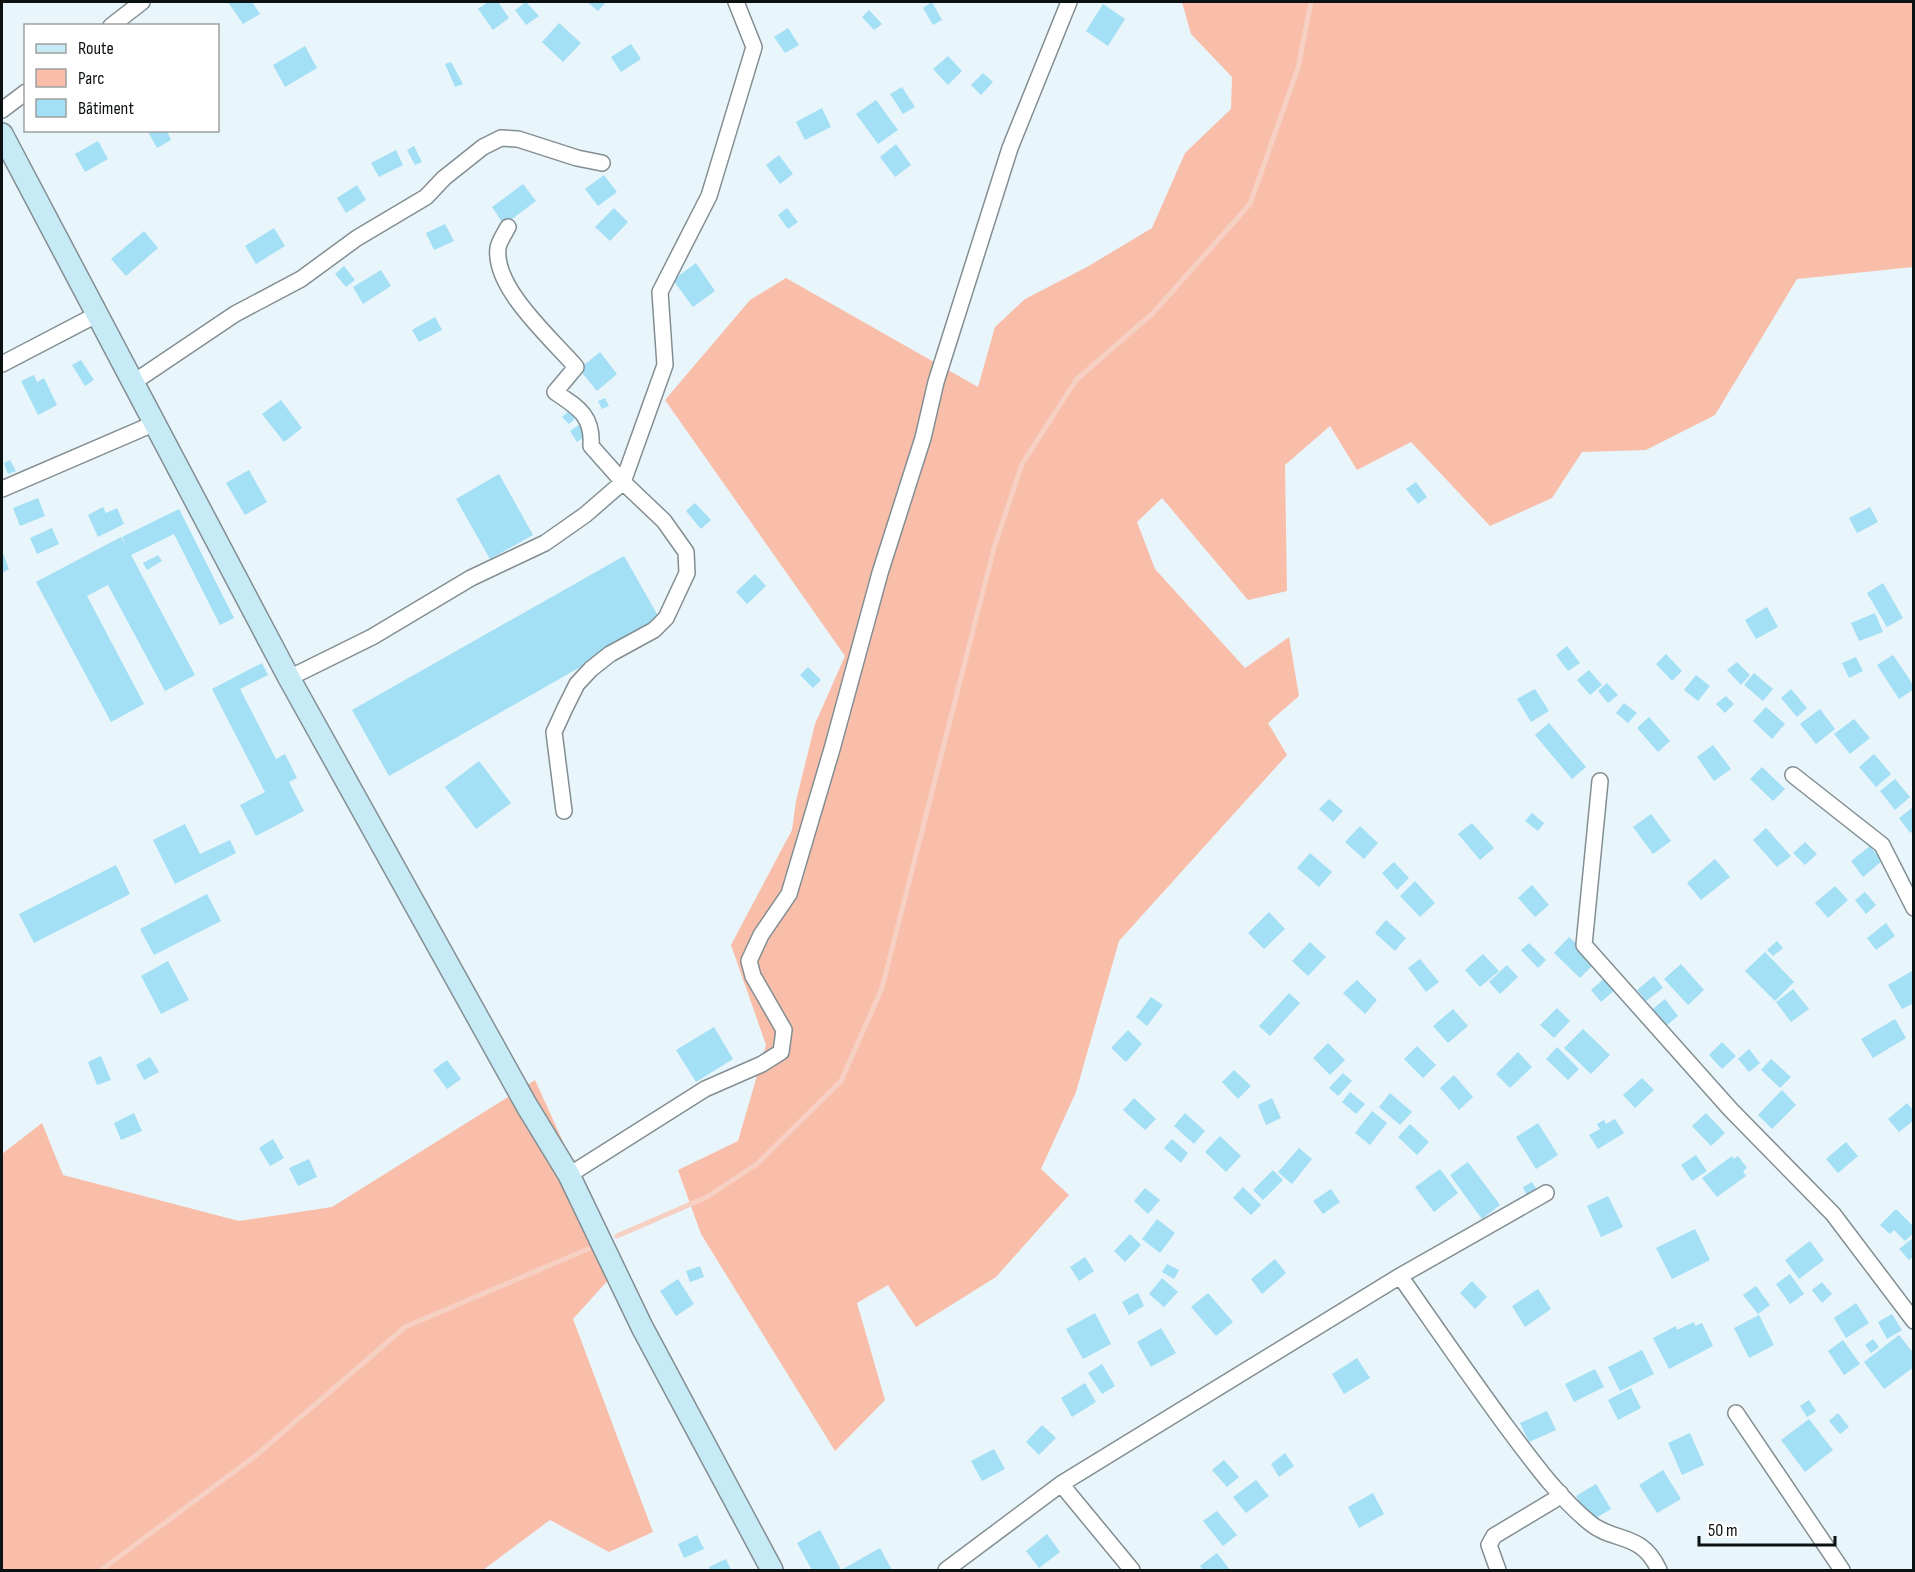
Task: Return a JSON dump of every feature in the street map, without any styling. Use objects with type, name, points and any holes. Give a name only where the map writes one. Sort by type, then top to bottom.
[{"type":"street","points":[[114,24],[142,2]]},
{"type":"street","points":[[289,678],[372,637],[471,578],[544,543],[585,515],[623,482],[665,365],[660,292],[709,196],[754,47],[736,2]]},
{"type":"street","points":[[569,1175],[705,1089],[762,1064],[781,1052],[784,1030],[753,976],[749,961],[761,935],[789,894],[832,749],[880,573],[923,438],[936,382],[1010,148],[1069,2]]},
{"type":"street","points":[[2,110],[24,94]]},
{"type":"street","points":[[2,134],[131,384],[289,678],[527,1106],[569,1175],[642,1327],[772,1570]]},
{"type":"street","points":[[131,384],[235,314],[301,279],[357,238],[426,197],[444,178],[475,153],[501,138],[518,139],[577,158],[602,163]]},
{"type":"street","points":[[508,227],[498,247],[500,267],[520,305],[576,367],[555,392],[579,408],[592,429],[591,446],[623,482],[664,521],[686,552],[687,573],[666,618],[654,630],[610,654],[591,669],[577,684],[565,708],[554,732],[564,811]]},
{"type":"street","points":[[2,364],[96,315]]},
{"type":"street","points":[[2,489],[153,424]]},
{"type":"street","points":[[1793,775],[1882,846],[1914,908]]},
{"type":"street","points":[[1600,781],[1584,945],[1731,1110],[1833,1214],[1914,1321]]},
{"type":"street","points":[[946,1570],[1061,1484],[1400,1276],[1546,1193]]},
{"type":"street","points":[[1400,1276],[1472,1380],[1560,1493],[1590,1524],[1603,1531],[1631,1539],[1654,1560],[1659,1570]]},
{"type":"street","points":[[1736,1413],[1842,1570]]},
{"type":"street","points":[[1061,1484],[1132,1570]]},
{"type":"street","points":[[1498,1570],[1489,1545],[1494,1536],[1554,1500],[1560,1493]]},
{"type":"green space","points":[[1182,2],[1913,2],[1913,267],[1797,279],[1715,415],[1646,450],[1582,452],[1552,498],[1490,526],[1411,442],[1357,470],[1330,426],[1285,465],[1287,591],[1248,600],[1162,498],[1137,522],[1155,569],[1245,668],[1289,637],[1299,696],[1268,723],[1287,755],[1119,941],[1076,1092],[1041,1169],[1069,1195],[996,1277],[916,1327],[888,1285],[857,1303],[885,1400],[835,1451],[701,1234],[678,1170],[738,1141],[766,1045],[731,945],[792,830],[796,801],[815,724],[845,656],[665,400],[750,300],[786,278],[978,387],[995,327],[1025,299],[1087,267],[1152,228],[1185,153],[1231,109],[1232,77],[1191,34]]},
{"type":"green space","points":[[535,1080],[620,1267],[573,1319],[653,1532],[609,1552],[550,1520],[483,1570],[2,1570],[2,1154],[42,1123],[63,1175],[239,1221],[332,1207]]},
{"type":"building","points":[[228,2],[252,2],[260,14],[243,24]]},
{"type":"building","points":[[488,2],[498,2],[509,18],[493,30],[478,9]]},
{"type":"building","points":[[526,2],[539,16],[526,25],[515,10]]},
{"type":"building","points":[[587,2],[606,2],[598,11]]},
{"type":"building","points":[[932,2],[942,20],[933,25],[923,8]]},
{"type":"building","points":[[1103,4],[1125,19],[1108,46],[1086,31]]},
{"type":"building","points":[[869,10],[882,24],[874,30],[862,17]]},
{"type":"building","points":[[559,23],[581,43],[563,62],[542,42]]},
{"type":"building","points":[[788,28],[799,45],[785,53],[774,37]]},
{"type":"building","points":[[631,44],[641,59],[621,72],[611,57]]},
{"type":"building","points":[[305,46],[317,68],[285,87],[273,65]]},
{"type":"building","points":[[948,56],[962,71],[948,85],[933,69]]},
{"type":"building","points":[[451,62],[463,84],[455,87],[445,64]]},
{"type":"building","points":[[983,73],[993,82],[981,95],[971,85]]},
{"type":"building","points":[[902,87],[915,107],[903,114],[890,94]]},
{"type":"building","points":[[876,100],[898,130],[878,144],[856,114]]},
{"type":"building","points":[[822,108],[831,127],[805,140],[796,122]]},
{"type":"building","points":[[148,132],[169,132],[171,140],[157,148]]},
{"type":"building","points":[[98,141],[108,159],[85,172],[75,154]]},
{"type":"building","points":[[896,144],[911,165],[895,177],[880,157]]},
{"type":"building","points":[[414,146],[422,162],[415,165],[407,150]]},
{"type":"building","points":[[396,150],[403,165],[379,177],[371,163]]},
{"type":"building","points":[[779,155],[793,174],[780,184],[766,165]]},
{"type":"building","points":[[604,175],[617,192],[598,206],[585,189]]},
{"type":"building","points":[[523,184],[536,201],[504,225],[492,207]]},
{"type":"building","points":[[357,185],[366,200],[346,213],[337,198]]},
{"type":"building","points":[[614,208],[628,222],[610,241],[595,227]]},
{"type":"building","points":[[787,208],[798,222],[788,229],[778,215]]},
{"type":"building","points":[[445,224],[454,241],[434,250],[426,233]]},
{"type":"building","points":[[274,228],[285,246],[256,264],[245,246]]},
{"type":"building","points":[[144,231],[158,248],[126,276],[111,259]]},
{"type":"building","points":[[696,263],[715,291],[693,307],[673,280]]},
{"type":"building","points":[[344,266],[355,280],[346,287],[335,274]]},
{"type":"building","points":[[381,270],[391,286],[363,304],[353,287]]},
{"type":"building","points":[[435,317],[442,330],[419,342],[412,330]]},
{"type":"building","points":[[600,352],[617,374],[597,391],[579,369]]},
{"type":"building","points":[[81,360],[94,380],[85,386],[72,365]]},
{"type":"building","points":[[34,375],[37,382],[44,378],[57,405],[38,415],[21,381]]},
{"type":"building","points":[[605,398],[609,406],[602,409],[598,401]]},
{"type":"building","points":[[281,400],[302,428],[284,442],[262,414]]},
{"type":"building","points":[[570,410],[577,417],[569,424],[562,417]]},
{"type":"building","points":[[583,422],[590,433],[577,442],[570,431]]},
{"type":"building","points":[[10,460],[16,471],[8,474],[4,463]]},
{"type":"building","points":[[249,470],[267,502],[245,515],[226,483]]},
{"type":"building","points":[[499,474],[533,535],[490,559],[456,499]]},
{"type":"building","points":[[1416,482],[1427,497],[1418,504],[1406,489]]},
{"type":"building","points":[[38,498],[45,516],[20,526],[13,508]]},
{"type":"building","points":[[695,503],[711,520],[701,529],[686,511]]},
{"type":"building","points":[[103,507],[106,513],[117,508],[124,524],[98,537],[88,515]]},
{"type":"building","points":[[1870,507],[1878,522],[1857,533],[1849,518]]},
{"type":"building","points":[[179,509],[234,618],[220,625],[174,534],[131,555],[195,675],[165,691],[108,585],[87,596],[144,704],[111,722],[36,582],[121,537],[126,546],[122,537]]},
{"type":"building","points":[[52,528],[59,544],[37,554],[30,538]]},
{"type":"building","points":[[2,551],[9,569],[2,573]]},
{"type":"building","points":[[158,555],[162,561],[147,570],[143,563]]},
{"type":"building","points":[[624,556],[661,621],[389,776],[352,710]]},
{"type":"building","points":[[755,574],[766,586],[747,604],[736,592]]},
{"type":"building","points":[[1883,583],[1903,618],[1887,627],[1867,593]]},
{"type":"building","points":[[1767,607],[1778,627],[1756,639],[1745,620]]},
{"type":"building","points":[[1875,613],[1883,632],[1859,641],[1851,623]]},
{"type":"building","points":[[1567,646],[1580,663],[1568,671],[1556,655]]},
{"type":"building","points":[[1666,654],[1682,671],[1672,681],[1656,664]]},
{"type":"building","points":[[1893,655],[1914,686],[1914,689],[1899,699],[1877,665]]},
{"type":"building","points":[[1856,657],[1863,671],[1849,678],[1842,663]]},
{"type":"building","points":[[1737,662],[1750,675],[1741,685],[1727,670]]},
{"type":"building","points":[[262,663],[268,675],[240,689],[276,759],[285,754],[297,778],[289,782],[304,811],[256,836],[240,805],[265,792],[212,689]]},
{"type":"building","points":[[808,667],[821,680],[813,688],[800,675]]},
{"type":"building","points":[[1589,670],[1602,685],[1590,695],[1577,680]]},
{"type":"building","points":[[1754,673],[1773,689],[1763,701],[1744,685]]},
{"type":"building","points":[[1696,675],[1710,686],[1698,701],[1684,690]]},
{"type":"building","points":[[1607,683],[1618,695],[1608,703],[1598,691]]},
{"type":"building","points":[[1535,689],[1549,711],[1531,722],[1517,699]]},
{"type":"building","points":[[1791,689],[1807,708],[1797,717],[1781,698]]},
{"type":"building","points":[[1726,696],[1734,704],[1725,713],[1716,704]]},
{"type":"building","points":[[1624,703],[1637,713],[1628,723],[1616,713]]},
{"type":"building","points":[[1766,707],[1785,724],[1772,739],[1753,721]]},
{"type":"building","points":[[1820,709],[1835,729],[1816,744],[1800,724]]},
{"type":"building","points":[[1649,717],[1670,741],[1658,752],[1637,728]]},
{"type":"building","points":[[1854,719],[1870,738],[1850,754],[1834,734]]},
{"type":"building","points":[[1549,723],[1586,767],[1572,779],[1535,735]]},
{"type":"building","points":[[1713,745],[1731,769],[1714,781],[1697,757]]},
{"type":"building","points":[[1874,754],[1891,774],[1876,787],[1859,767]]},
{"type":"building","points":[[479,761],[511,803],[476,829],[445,787]]},
{"type":"building","points":[[1762,767],[1785,789],[1773,801],[1750,779]]},
{"type":"building","points":[[1895,779],[1910,797],[1895,810],[1880,791]]},
{"type":"building","points":[[1329,799],[1343,811],[1333,822],[1319,809]]},
{"type":"building","points":[[1912,808],[1914,830],[1910,833],[1899,818]]},
{"type":"building","points":[[1532,813],[1544,823],[1538,831],[1525,821]]},
{"type":"building","points":[[1651,814],[1671,841],[1653,854],[1633,827]]},
{"type":"building","points":[[1472,823],[1494,848],[1480,860],[1458,834]]},
{"type":"building","points":[[185,824],[200,854],[230,840],[236,853],[175,884],[153,840]]},
{"type":"building","points":[[1360,826],[1378,843],[1364,859],[1345,842]]},
{"type":"building","points":[[1766,828],[1791,856],[1777,867],[1753,840]]},
{"type":"building","points":[[1805,842],[1817,854],[1805,865],[1793,853]]},
{"type":"building","points":[[1870,846],[1882,861],[1863,877],[1851,861]]},
{"type":"building","points":[[1310,853],[1332,872],[1319,887],[1297,868]]},
{"type":"building","points":[[1715,859],[1730,877],[1701,900],[1687,883]]},
{"type":"building","points":[[1394,862],[1409,878],[1397,890],[1382,873]]},
{"type":"building","points":[[116,865],[130,894],[34,943],[19,914]]},
{"type":"building","points":[[1415,881],[1435,903],[1420,917],[1400,896]]},
{"type":"building","points":[[1532,885],[1549,905],[1535,917],[1518,898]]},
{"type":"building","points":[[1835,886],[1848,900],[1828,918],[1815,903]]},
{"type":"building","points":[[1865,892],[1876,905],[1866,914],[1855,900]]},
{"type":"building","points":[[207,894],[221,921],[154,955],[140,929]]},
{"type":"building","points":[[1269,912],[1285,929],[1264,949],[1248,933]]},
{"type":"building","points":[[1386,920],[1406,938],[1395,951],[1375,933]]},
{"type":"building","points":[[1886,923],[1895,936],[1876,950],[1867,938]]},
{"type":"building","points":[[1569,937],[1596,962],[1580,978],[1554,953]]},
{"type":"building","points":[[1777,941],[1783,948],[1773,956],[1767,950]]},
{"type":"building","points":[[1310,942],[1326,957],[1308,976],[1292,961]]},
{"type":"building","points":[[1529,943],[1546,960],[1538,968],[1521,950]]},
{"type":"building","points":[[1765,952],[1794,982],[1775,1001],[1745,971]]},
{"type":"building","points":[[1483,954],[1499,971],[1480,987],[1465,970]]},
{"type":"building","points":[[1420,959],[1439,982],[1426,992],[1408,968]]},
{"type":"building","points":[[168,961],[189,1000],[161,1014],[141,976]]},
{"type":"building","points":[[1681,964],[1704,990],[1688,1005],[1664,979]]},
{"type":"building","points":[[1507,965],[1518,977],[1500,994],[1489,982]]},
{"type":"building","points":[[1912,971],[1914,1003],[1902,1009],[1888,985]]},
{"type":"building","points":[[1607,976],[1617,988],[1601,1002],[1591,990]]},
{"type":"building","points":[[1654,976],[1663,988],[1646,1001],[1637,990]]},
{"type":"building","points":[[1357,980],[1377,1000],[1365,1014],[1343,993]]},
{"type":"building","points":[[1793,989],[1809,1009],[1791,1022],[1776,1002]]},
{"type":"building","points":[[1289,993],[1300,1003],[1270,1036],[1259,1026]]},
{"type":"building","points":[[1151,997],[1163,1005],[1147,1026],[1136,1017]]},
{"type":"building","points":[[1665,999],[1678,1016],[1661,1030],[1648,1013]]},
{"type":"building","points":[[1557,1008],[1570,1021],[1554,1038],[1540,1025]]},
{"type":"building","points":[[1453,1009],[1468,1026],[1448,1043],[1433,1026]]},
{"type":"building","points":[[1895,1019],[1906,1038],[1873,1058],[1861,1039]]},
{"type":"building","points":[[714,1027],[733,1059],[696,1082],[676,1050]]},
{"type":"building","points":[[1583,1029],[1610,1055],[1591,1074],[1564,1048]]},
{"type":"building","points":[[1128,1030],[1142,1044],[1126,1062],[1111,1048]]},
{"type":"building","points":[[1722,1042],[1736,1056],[1722,1069],[1709,1055]]},
{"type":"building","points":[[1328,1043],[1345,1060],[1330,1075],[1313,1058]]},
{"type":"building","points":[[1417,1046],[1436,1065],[1423,1078],[1404,1059]]},
{"type":"building","points":[[1557,1047],[1579,1069],[1568,1080],[1546,1059]]},
{"type":"building","points":[[1749,1049],[1760,1063],[1749,1072],[1738,1059]]},
{"type":"building","points":[[1518,1052],[1532,1067],[1510,1088],[1496,1074]]},
{"type":"building","points":[[101,1056],[111,1080],[97,1085],[88,1062]]},
{"type":"building","points":[[150,1057],[159,1072],[144,1080],[136,1065]]},
{"type":"building","points":[[1771,1059],[1791,1077],[1780,1088],[1761,1070]]},
{"type":"building","points":[[447,1060],[461,1079],[447,1089],[433,1070]]},
{"type":"building","points":[[1234,1070],[1251,1086],[1238,1099],[1222,1082]]},
{"type":"building","points":[[1343,1073],[1352,1081],[1338,1096],[1329,1088]]},
{"type":"building","points":[[1454,1075],[1473,1097],[1459,1110],[1440,1088]]},
{"type":"building","points":[[1642,1078],[1654,1090],[1635,1108],[1623,1095]]},
{"type":"building","points":[[1782,1090],[1796,1105],[1772,1129],[1758,1115]]},
{"type":"building","points":[[1350,1092],[1365,1104],[1356,1114],[1342,1102]]},
{"type":"building","points":[[1390,1093],[1412,1112],[1400,1125],[1379,1107]]},
{"type":"building","points":[[1134,1098],[1156,1119],[1145,1130],[1123,1110]]},
{"type":"building","points":[[1272,1098],[1281,1118],[1266,1125],[1258,1105]]},
{"type":"building","points":[[1907,1103],[1914,1111],[1914,1120],[1899,1132],[1888,1119]]},
{"type":"building","points":[[1372,1111],[1387,1123],[1370,1145],[1355,1133]]},
{"type":"building","points":[[134,1113],[142,1131],[121,1140],[114,1123]]},
{"type":"building","points":[[1185,1113],[1205,1131],[1194,1144],[1174,1126]]},
{"type":"building","points":[[1706,1113],[1725,1133],[1711,1146],[1692,1126]]},
{"type":"building","points":[[1615,1119],[1624,1133],[1598,1149],[1589,1135],[1600,1129],[1597,1124],[1604,1120],[1606,1124]]},
{"type":"building","points":[[1538,1123],[1558,1155],[1536,1169],[1516,1137]]},
{"type":"building","points":[[1410,1124],[1429,1142],[1417,1155],[1398,1137]]},
{"type":"building","points":[[1220,1136],[1241,1156],[1226,1172],[1205,1152]]},
{"type":"building","points":[[273,1139],[284,1158],[270,1166],[259,1148]]},
{"type":"building","points":[[1172,1139],[1188,1153],[1181,1163],[1164,1148]]},
{"type":"building","points":[[1846,1142],[1858,1156],[1838,1173],[1826,1159]]},
{"type":"building","points":[[1299,1148],[1312,1159],[1292,1184],[1278,1172]]},
{"type":"building","points":[[1696,1155],[1707,1171],[1692,1181],[1681,1165]]},
{"type":"building","points":[[1732,1156],[1734,1159],[1738,1156],[1747,1168],[1743,1171],[1746,1176],[1717,1197],[1702,1178]]},
{"type":"building","points":[[309,1159],[317,1177],[298,1186],[289,1168]]},
{"type":"building","points":[[1468,1162],[1500,1205],[1482,1219],[1450,1175]]},
{"type":"building","points":[[1440,1169],[1458,1193],[1434,1212],[1415,1187]]},
{"type":"building","points":[[1273,1170],[1283,1180],[1263,1200],[1253,1190]]},
{"type":"building","points":[[1532,1182],[1537,1190],[1527,1196],[1523,1187]]},
{"type":"building","points":[[1243,1187],[1261,1205],[1251,1215],[1233,1198]]},
{"type":"building","points":[[1145,1188],[1160,1200],[1148,1214],[1134,1201]]},
{"type":"building","points":[[1331,1189],[1340,1202],[1323,1214],[1313,1201]]},
{"type":"building","points":[[1608,1196],[1623,1227],[1601,1237],[1587,1206]]},
{"type":"building","points":[[1896,1209],[1914,1227],[1914,1233],[1905,1241],[1894,1230],[1890,1234],[1880,1225]]},
{"type":"building","points":[[1157,1219],[1175,1233],[1160,1253],[1142,1239]]},
{"type":"building","points":[[1695,1229],[1710,1260],[1672,1279],[1656,1248]]},
{"type":"building","points":[[1130,1234],[1141,1245],[1125,1262],[1114,1251]]},
{"type":"building","points":[[1914,1237],[1914,1256],[1909,1260],[1899,1249]]},
{"type":"building","points":[[1810,1241],[1824,1260],[1799,1279],[1785,1260]]},
{"type":"building","points":[[1085,1257],[1094,1271],[1079,1281],[1070,1267]]},
{"type":"building","points":[[1275,1259],[1286,1273],[1262,1294],[1251,1279]]},
{"type":"building","points":[[1167,1264],[1179,1270],[1174,1279],[1162,1272]]},
{"type":"building","points":[[700,1266],[704,1277],[690,1282],[686,1271]]},
{"type":"building","points":[[1790,1274],[1804,1294],[1790,1304],[1776,1284]]},
{"type":"building","points":[[1162,1278],[1178,1292],[1164,1307],[1149,1294]]},
{"type":"building","points":[[678,1279],[694,1304],[676,1316],[660,1291]]},
{"type":"building","points":[[1472,1281],[1487,1297],[1475,1309],[1460,1293]]},
{"type":"building","points":[[1822,1282],[1832,1294],[1822,1303],[1812,1290]]},
{"type":"building","points":[[1756,1286],[1770,1305],[1758,1314],[1743,1295]]},
{"type":"building","points":[[1538,1289],[1551,1309],[1525,1327],[1512,1306]]},
{"type":"building","points":[[1138,1293],[1144,1306],[1129,1315],[1122,1302]]},
{"type":"building","points":[[1208,1293],[1233,1322],[1216,1336],[1191,1307]]},
{"type":"building","points":[[1856,1303],[1869,1323],[1846,1338],[1834,1318]]},
{"type":"building","points":[[1095,1313],[1111,1344],[1083,1359],[1066,1329]]},
{"type":"building","points":[[1892,1314],[1902,1330],[1887,1339],[1878,1322]]},
{"type":"building","points":[[1759,1315],[1774,1345],[1749,1358],[1734,1328]]},
{"type":"building","points":[[1694,1322],[1695,1326],[1702,1323],[1713,1346],[1669,1369],[1653,1338],[1676,1326],[1677,1330]]},
{"type":"building","points":[[1161,1328],[1176,1353],[1151,1367],[1137,1342]]},
{"type":"building","points":[[1899,1335],[1914,1354],[1914,1367],[1884,1389],[1864,1362]]},
{"type":"building","points":[[1873,1339],[1879,1347],[1871,1353],[1865,1345]]},
{"type":"building","points":[[1843,1340],[1860,1364],[1844,1375],[1828,1351]]},
{"type":"building","points":[[1642,1350],[1654,1374],[1620,1391],[1608,1367]]},
{"type":"building","points":[[1357,1358],[1370,1378],[1344,1394],[1332,1374]]},
{"type":"building","points":[[1102,1364],[1115,1386],[1102,1394],[1088,1373]]},
{"type":"building","points":[[1595,1369],[1604,1387],[1574,1402],[1565,1384]]},
{"type":"building","points":[[1085,1383],[1096,1402],[1072,1417],[1061,1398]]},
{"type":"building","points":[[1631,1388],[1641,1408],[1618,1420],[1608,1400]]},
{"type":"building","points":[[1809,1400],[1816,1411],[1807,1417],[1800,1406]]},
{"type":"building","points":[[1547,1411],[1556,1430],[1529,1442],[1520,1423]]},
{"type":"building","points":[[1838,1413],[1849,1427],[1840,1434],[1829,1421]]},
{"type":"building","points":[[1809,1419],[1833,1450],[1805,1472],[1781,1440]]},
{"type":"building","points":[[1042,1425],[1056,1438],[1039,1455],[1026,1442]]},
{"type":"building","points":[[1690,1433],[1704,1465],[1682,1475],[1668,1443]]},
{"type":"building","points":[[994,1449],[1005,1469],[982,1481],[971,1461]]},
{"type":"building","points":[[1285,1453],[1294,1466],[1279,1477],[1271,1464]]},
{"type":"building","points":[[1224,1460],[1239,1477],[1227,1487],[1212,1470]]},
{"type":"building","points":[[1663,1470],[1681,1499],[1657,1513],[1639,1485]]},
{"type":"building","points":[[1256,1480],[1269,1496],[1246,1513],[1233,1497]]},
{"type":"building","points":[[1596,1484],[1611,1509],[1591,1521],[1576,1496]]},
{"type":"building","points":[[1373,1493],[1384,1514],[1359,1528],[1348,1507]]},
{"type":"building","points":[[1217,1511],[1237,1535],[1223,1546],[1203,1521]]},
{"type":"building","points":[[820,1530],[841,1570],[812,1570],[797,1543]]},
{"type":"building","points":[[1047,1534],[1060,1552],[1039,1568],[1026,1551]]},
{"type":"building","points":[[697,1535],[704,1549],[684,1558],[678,1544]]},
{"type":"building","points":[[880,1548],[892,1570],[841,1570]]},
{"type":"building","points":[[1217,1553],[1230,1570],[1203,1570],[1200,1566]]},
{"type":"building","points":[[726,1559],[731,1570],[711,1570],[709,1567]]},
{"type":"waterway","points":[[617,1236],[707,1197],[757,1164],[841,1081],[882,988],[994,548],[1022,464],[1076,380],[1153,313],[1250,204],[1298,68],[1311,2]]},
{"type":"waterway","points":[[101,1570],[254,1457],[405,1327],[588,1249]]}]
